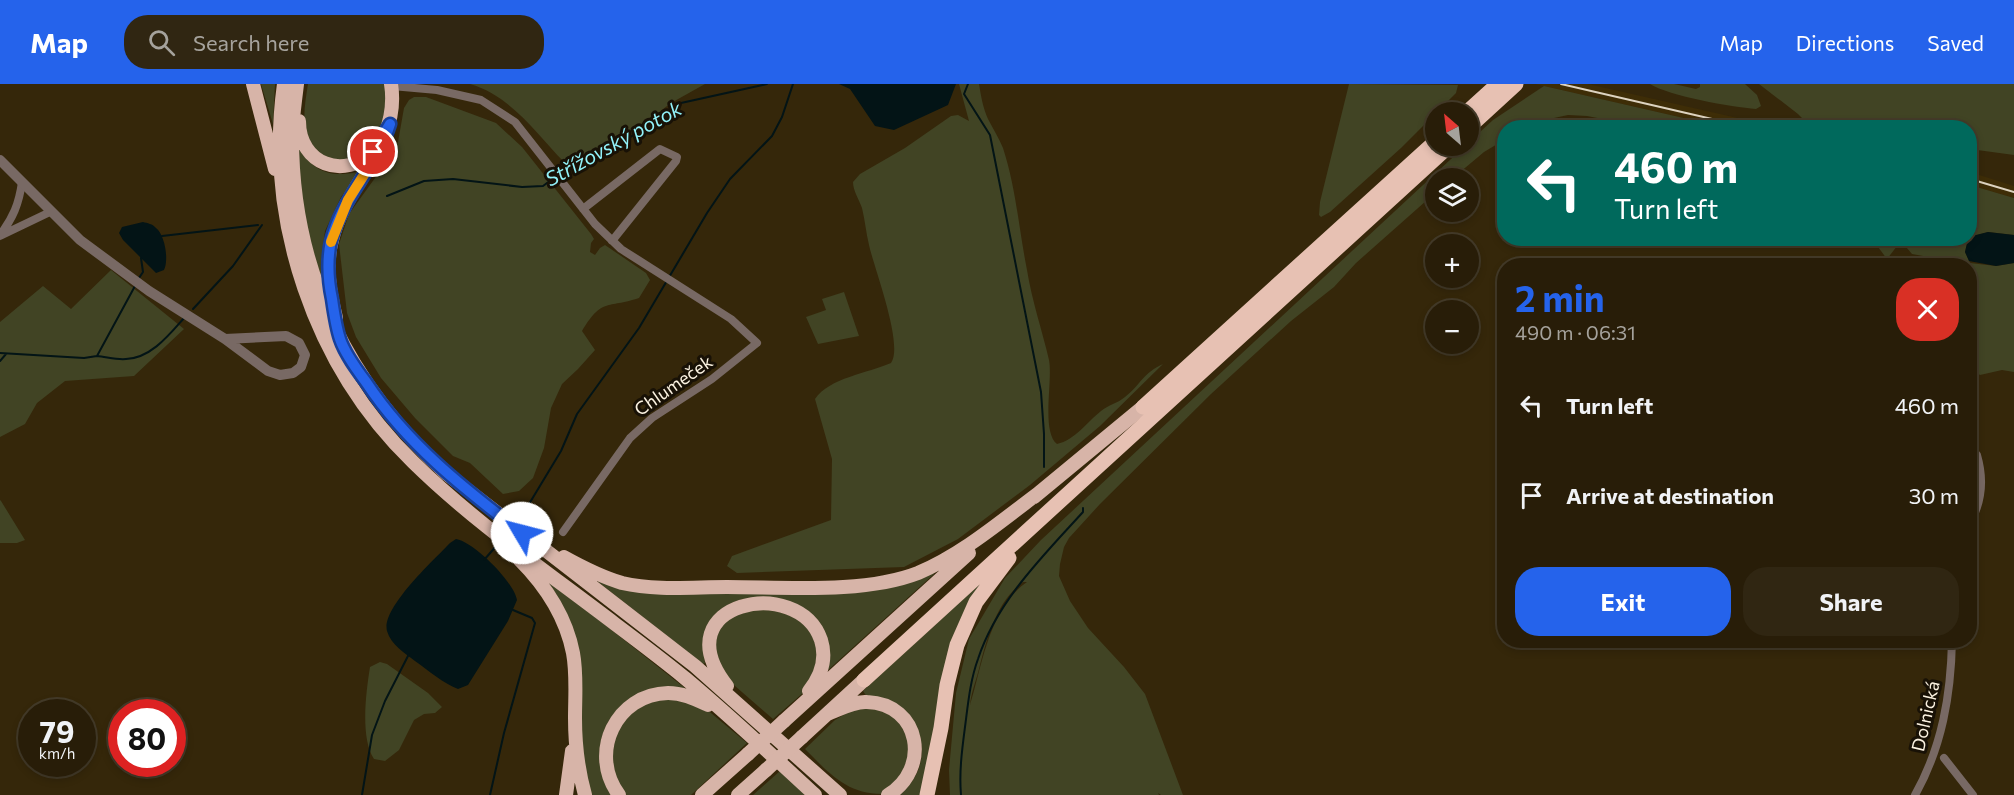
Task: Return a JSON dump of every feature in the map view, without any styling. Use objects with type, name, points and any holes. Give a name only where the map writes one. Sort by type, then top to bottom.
[{"type":"highway","points":[[253,84],[307,298],[342,372],[367,409],[399,448],[527,567],[559,612],[573,654],[578,764],[585,795]]},
{"type":"highway","points":[[284,84],[280,144],[286,214]]},
{"type":"highway","points":[[297,84],[292,137],[297,214],[306,253],[319,293],[341,341],[378,401],[423,453],[471,494],[695,666],[743,706],[840,795]]},
{"type":"highway","points":[[302,84],[300,135],[312,155],[327,164],[342,167],[360,162],[377,148],[390,124]]},
{"type":"highway","points":[[1478,102],[1498,84]]},
{"type":"highway","points":[[1479,118],[1516,84]]},
{"type":"highway","points":[[341,341],[330,287],[328,267],[331,241],[348,200],[385,139],[393,105],[392,85]]},
{"type":"highway","points":[[704,793],[960,561],[1143,407],[1425,151]]},
{"type":"highway","points":[[738,795],[1438,156]]},
{"type":"highway","points":[[539,546],[608,578],[646,586],[869,585],[916,573],[943,560],[970,545],[1040,492]]},
{"type":"highway","points":[[474,516],[684,678],[815,795]]},
{"type":"highway","points":[[927,795],[951,665],[966,623],[988,584],[1036,524]]},
{"type":"highway","points":[[743,706],[717,674],[711,661],[709,650],[712,630],[724,615],[744,605],[766,603],[786,607],[815,627],[823,646],[824,657],[822,668],[813,686],[784,721]]},
{"type":"highway","points":[[619,795],[613,788],[607,771],[605,748],[611,728],[628,707],[656,694],[685,694],[733,720]]},
{"type":"highway","points":[[827,714],[855,703],[865,702],[885,705],[901,715],[907,722],[915,741],[912,768],[904,781],[888,795]]},
{"type":"highway","points":[[566,795],[575,720]]},
{"type":"highway","points":[[938,795],[941,728]]},
{"type":"highway","points":[[823,779],[852,795]]},
{"type":"street","points":[[392,85],[437,90],[481,100],[515,122],[583,209],[595,224],[612,241],[677,157],[660,149],[583,209]]},
{"type":"street","points":[[0,160],[80,240],[149,291],[225,339],[268,371],[280,375],[292,373],[301,367],[305,355],[299,343],[286,336],[225,339]]},
{"type":"street","points":[[0,236],[13,218],[19,204],[22,182]]},
{"type":"street","points":[[0,236],[50,212]]},
{"type":"street","name":"Chlumeček","points":[[563,532],[640,427],[712,380],[757,343],[717,310],[612,241]]},
{"type":"street","points":[[1977,455],[1981,479],[1977,506]]},
{"type":"street","name":"Dolnická","points":[[1915,795],[1942,733],[1952,674],[1952,648]]},
{"type":"street","points":[[1944,758],[1972,795]]},
{"type":"shaded area","points":[[839,84],[956,84],[948,105],[894,130],[875,126],[850,89]]},
{"type":"shaded area","points":[[1535,84],[1588,84],[1746,120],[1692,120]]},
{"type":"shaded area","points":[[1977,174],[2014,186],[2014,198],[1977,187]]},
{"type":"shaded area","points":[[143,222],[155,227],[164,242],[166,254],[164,270],[156,273],[123,240],[119,233],[122,227]]},
{"type":"shaded area","points":[[1988,232],[2014,235],[2014,263],[1996,266],[1977,262],[1977,258],[1968,258],[1965,252],[1966,246],[1977,246],[1977,235]]},
{"type":"shaded area","points":[[456,539],[473,547],[492,564],[509,583],[517,600],[508,621],[468,685],[458,689],[441,680],[403,652],[395,645],[387,631],[387,621],[400,598],[421,572]]},
{"type":"green space","points":[[261,84],[275,84],[273,124]]},
{"type":"green space","points":[[308,84],[385,84],[384,123],[371,147],[361,155],[338,160],[317,151],[309,140],[305,126]]},
{"type":"green space","points":[[470,84],[705,84],[671,103],[624,139],[579,160],[564,162],[510,106],[498,97]]},
{"type":"green space","points":[[959,84],[979,84],[986,115],[1001,144],[1007,163],[1029,282],[1049,360],[1048,417],[1052,438],[1057,444],[1070,439],[1096,415],[1125,397],[1146,375],[1163,364],[1100,426],[1030,485],[958,539],[904,567],[737,573],[727,566],[732,556],[831,520],[832,459],[815,399],[821,392],[839,381],[891,363],[894,354],[894,340],[887,306],[869,245],[862,208],[853,182],[860,174],[905,148],[951,116],[958,115],[969,121]]},
{"type":"green space","points":[[1349,84],[1458,85],[1456,93],[1447,102],[1425,102],[1425,124],[1330,212],[1321,217],[1319,215],[1320,202]]},
{"type":"green space","points":[[1650,84],[1674,84],[1696,89],[1700,87],[1700,84],[1745,84],[1757,95],[1761,106],[1756,109],[1701,100],[1671,93]]},
{"type":"green space","points":[[1759,84],[2014,84],[2014,155],[1977,150],[1977,120],[1821,120],[1818,118],[1804,120]]},
{"type":"green space","points":[[1544,86],[1692,120],[1608,120],[1568,115],[1549,120],[1497,120],[1497,144],[1465,168],[1441,168],[1454,156],[1479,156],[1479,133],[1493,120]]},
{"type":"green space","points":[[414,97],[426,97],[496,123],[522,147],[591,234],[594,239],[590,252],[595,255],[605,245],[646,273],[650,280],[639,298],[606,306],[595,313],[582,331],[595,350],[562,384],[551,408],[544,448],[533,478],[519,491],[503,494],[470,463],[453,456],[415,418],[381,378],[356,337],[347,313],[339,244],[349,214],[398,142],[404,108]]},
{"type":"green space","points":[[298,148],[310,162],[323,171],[338,174],[357,172],[356,178],[341,197],[325,231],[322,253],[323,286],[306,225],[300,192]]},
{"type":"green space","points":[[1425,183],[1425,202],[1356,263],[1334,287],[1291,321],[1211,394],[1100,504],[1069,538],[1064,547],[1059,576],[1070,601],[1088,628],[1145,694],[1183,795],[1158,793],[1159,795],[950,795],[949,770],[956,693],[969,639],[1005,578],[1041,540]],"holes":[[[1023,582],[1027,582],[1014,593],[995,622],[983,656],[970,705],[985,645],[999,610],[1014,590]]]},
{"type":"green space","points":[[1977,187],[2014,198],[2014,235],[1988,232],[1977,235]]},
{"type":"green space","points":[[1877,246],[1897,246],[1888,258]]},
{"type":"green space","points":[[1905,246],[1966,246],[1965,252],[1968,258],[1926,258],[1912,254]]},
{"type":"green space","points":[[2014,263],[2014,372],[2002,370],[1980,375],[1977,373],[1977,264],[1996,266]]},
{"type":"green space","points":[[111,270],[184,329],[134,376],[65,381],[37,403],[25,424],[0,437],[0,322],[43,286],[71,309]]},
{"type":"green space","points":[[844,292],[859,336],[818,344],[806,317],[826,310],[822,299]]},
{"type":"green space","points":[[0,500],[25,540],[17,543],[0,543]]},
{"type":"green space","points":[[932,572],[934,574],[827,671],[828,643],[818,622],[801,608],[779,599],[756,597],[733,602],[716,614],[705,635],[705,663],[703,664],[597,581],[845,590]]},
{"type":"green space","points":[[988,576],[981,586],[923,795],[900,795],[911,783],[919,768],[922,755],[918,729],[903,709],[880,698],[867,697],[863,691]]},
{"type":"green space","points":[[551,582],[686,689],[662,687],[642,692],[622,705],[614,714],[607,724],[600,747],[602,774],[611,795],[591,795],[588,785],[557,595],[549,584]]},
{"type":"green space","points":[[765,607],[800,619],[816,637],[819,667],[803,693],[773,719],[727,679],[712,650],[713,639],[726,618]]},
{"type":"green space","points":[[380,662],[387,664],[428,693],[442,707],[435,713],[424,714],[414,720],[399,750],[385,761],[374,759],[367,739],[366,727],[370,667]]},
{"type":"green space","points":[[670,697],[705,708],[747,743],[691,795],[624,795],[611,770],[614,730],[646,701]]},
{"type":"green space","points":[[855,708],[884,708],[910,732],[910,766],[884,794],[859,791],[849,786],[830,774],[805,749],[835,720]]},
{"type":"green space","points":[[780,771],[805,795],[753,795]]},
{"type":"waterway","name":"Střížovský potok","points":[[560,174],[626,140],[681,103],[767,84]]},
{"type":"waterway","points":[[523,514],[561,451],[577,414],[639,328],[707,213],[730,179],[772,136],[782,117],[793,84]]},
{"type":"waterway","points":[[968,84],[964,94],[990,135],[1041,392],[1044,467]]},
{"type":"waterway","name":"Střížovský potok","points":[[387,196],[424,181],[453,179],[522,187],[543,186],[555,177]]},
{"type":"waterway","name":"Střížovský potok","points":[[162,236],[258,225]]},
{"type":"waterway","points":[[193,309],[233,266],[262,225]]},
{"type":"waterway","name":"Střížovský potok","points":[[139,278],[143,272],[141,258]]},
{"type":"waterway","name":"Střížovský potok","points":[[0,353],[84,358],[97,356],[135,286]]},
{"type":"waterway","points":[[97,356],[123,359],[144,355],[159,344],[184,318]]},
{"type":"waterway","points":[[0,361],[6,354]]},
{"type":"waterway","points":[[961,795],[961,761],[970,693],[975,667],[986,638],[1023,580],[1083,512],[1083,508]]},
{"type":"waterway","points":[[484,560],[498,544]]},
{"type":"waterway","points":[[490,795],[504,733],[535,623],[532,618],[513,610]]},
{"type":"waterway","points":[[362,795],[372,735],[385,701],[409,654]]},
{"type":"railway","points":[[1561,84],[1716,120]]},
{"type":"railway","points":[[1977,181],[2014,192]]},
{"type":"slow traffic","points":[[331,242],[348,200],[381,148]]},
{"type":"route","points":[[373,152],[390,124],[375,158],[348,200],[331,241],[328,267],[330,287],[341,341],[378,401],[423,453],[522,533]]}]
